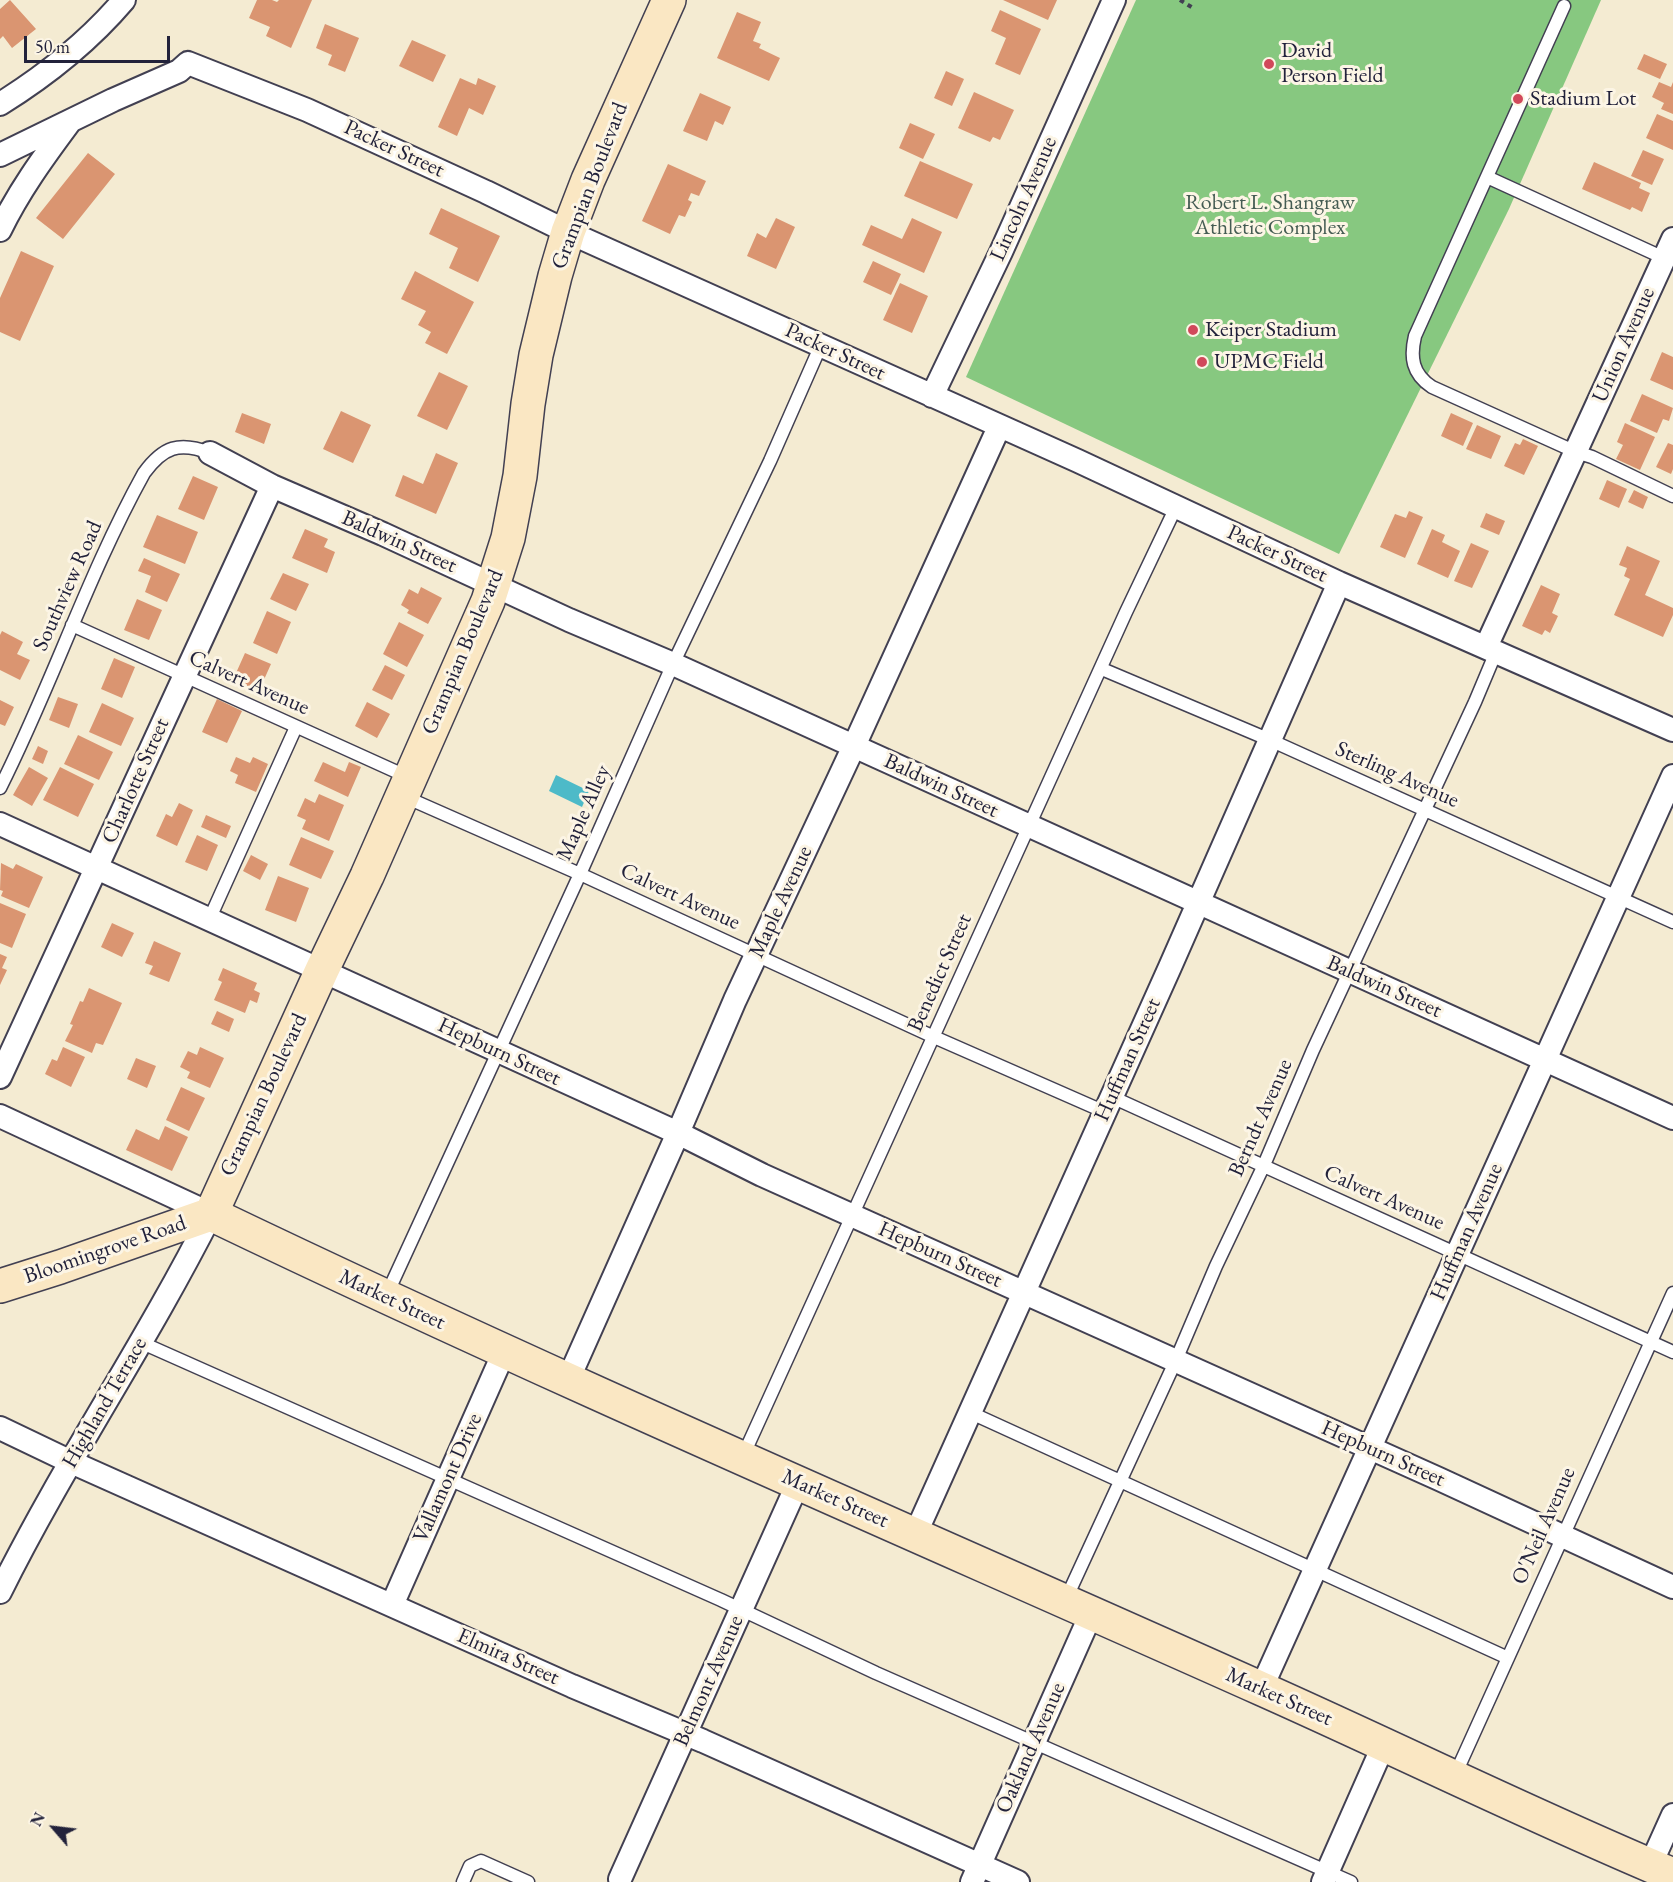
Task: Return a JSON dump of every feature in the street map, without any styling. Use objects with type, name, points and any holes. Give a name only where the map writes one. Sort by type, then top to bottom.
[{"type":"main road","name":"Grampian Boulevard","points":[[211,1214],[321,970],[367,876],[405,786],[467,653],[494,585],[508,538],[520,476],[536,355],[568,232],[588,180],[669,0]]},
{"type":"main road","name":"Bloomingrove Road","points":[[0,1286],[211,1214]]},
{"type":"main road","name":"Market Street","points":[[211,1214],[385,1298],[504,1352],[1384,1744],[1661,1870]]},
{"type":"street","points":[[0,104],[72,51],[124,0]]},
{"type":"street","name":"Lincoln Avenue","points":[[932,396],[1001,252],[1114,0]]},
{"type":"street","name":"Packer Street","points":[[0,154],[73,118],[179,71],[188,63],[307,110],[568,232],[821,345],[1339,583],[1673,730]]},
{"type":"street","points":[[0,230],[34,169],[73,118]]},
{"type":"street","name":"Union Avenue","points":[[1491,649],[1576,452],[1670,253]]},
{"type":"street","name":"Maple Avenue","points":[[568,1380],[756,956],[999,427]]},
{"type":"street","name":"Baldwin Street","points":[[210,453],[272,486],[673,664],[1673,1118]]},
{"type":"street","name":"Charlotte Street","points":[[0,1077],[272,486]]},
{"type":"street","name":"Huffman Street","points":[[915,1535],[1339,583]]},
{"type":"street","name":"Huffman Avenue","points":[[1261,1689],[1673,776]]},
{"type":"street","name":"Hepburn Street","points":[[0,824],[678,1133],[762,1175],[1176,1360],[1673,1587]]},
{"type":"street","name":"Market Street","points":[[0,1116],[211,1214]]},
{"type":"street","name":"Highland Terrace","points":[[0,1592],[28,1536],[189,1257],[211,1214]]},
{"type":"street","name":"Vallamont Drive","points":[[392,1605],[504,1352]]},
{"type":"street","name":"Elmira Street","points":[[0,1428],[71,1462],[572,1686],[685,1733],[976,1873],[1018,1882]]},
{"type":"street","name":"Belmont Avenue","points":[[622,1881],[685,1733],[798,1483]]},
{"type":"street","name":"Oakland Avenue","points":[[976,1873],[1034,1742],[1078,1608]]},
{"type":"street","points":[[1325,1877],[1384,1744]]},
{"type":"street","points":[[1661,1870],[1673,1815]]},
{"type":"lane","points":[[1564,6],[1415,336],[1412,351],[1414,366],[1419,376],[1432,387],[1576,452],[1592,457],[1673,496]]},
{"type":"lane","points":[[1487,177],[1670,253]]},
{"type":"lane","name":"Maple Alley","points":[[385,1298],[580,874],[673,664],[770,461],[821,345]]},
{"type":"lane","name":"Southview Road","points":[[0,788],[20,747],[88,586],[129,500],[153,462],[174,448],[185,446],[210,453]]},
{"type":"lane","name":"Benedict Street","points":[[742,1457],[1176,507]]},
{"type":"lane","name":"Calvert Avenue","points":[[72,625],[296,727],[405,786],[580,874],[934,1037],[1264,1165],[1339,1202],[1673,1352]]},
{"type":"lane","name":"Berndt Avenue","points":[[1078,1608],[1120,1481],[1264,1165],[1313,1050],[1475,702],[1491,649]]},
{"type":"lane","name":"Sterling Avenue","points":[[1102,669],[1270,740],[1673,922]]},
{"type":"lane","points":[[209,920],[296,727]]},
{"type":"lane","name":"O'Neil Avenue","points":[[1454,1776],[1673,1293]]},
{"type":"lane","points":[[140,1342],[741,1609],[876,1673],[1034,1742],[1325,1877],[1351,1882]]},
{"type":"lane","points":[[969,1412],[1508,1658]]},
{"type":"lane","points":[[463,1882],[470,1866],[481,1861],[528,1882]]},
{"type":"path","points":[[1180,0],[1193,8]]},
{"type":"green space","name":"Robert L. Shangraw Athletic Complex","points":[[1136,0],[1601,0],[1509,209],[1339,554],[966,377]]},
{"type":"water","points":[[556,775],[589,791],[582,807],[549,791]]},
{"type":"building","points":[[10,0],[36,29],[12,48],[3,36],[0,39],[0,9]]},
{"type":"building","points":[[257,0],[277,2],[279,0],[312,0],[291,48],[266,36],[270,27],[249,18]]},
{"type":"building","points":[[1003,0],[1057,0],[1048,20]]},
{"type":"building","points":[[1000,10],[1041,29],[1020,75],[995,64],[1006,38],[991,31]]},
{"type":"building","points":[[737,12],[761,22],[753,41],[761,44],[759,48],[780,58],[769,81],[717,58]]},
{"type":"building","points":[[325,24],[359,38],[345,72],[328,65],[332,55],[316,48]]},
{"type":"building","points":[[412,40],[446,55],[433,82],[399,66]]},
{"type":"building","points":[[1644,54],[1667,64],[1660,79],[1637,69]]},
{"type":"building","points":[[946,71],[964,79],[952,106],[934,98]]},
{"type":"building","points":[[460,78],[476,85],[478,78],[496,86],[483,115],[469,108],[457,136],[438,127]]},
{"type":"building","points":[[1659,82],[1671,87],[1673,82],[1673,114],[1661,109],[1664,103],[1652,97]]},
{"type":"building","points":[[974,92],[1014,110],[1000,140],[993,137],[990,142],[958,128]]},
{"type":"building","points":[[700,93],[731,107],[723,125],[715,121],[707,141],[683,131]]},
{"type":"building","points":[[1657,114],[1673,121],[1673,150],[1646,138]]},
{"type":"building","points":[[910,123],[935,134],[923,159],[899,148]]},
{"type":"building","points":[[1643,150],[1664,159],[1652,185],[1631,176]]},
{"type":"building","points":[[88,153],[115,174],[63,239],[36,218]]},
{"type":"building","points":[[920,161],[973,184],[957,219],[904,196]]},
{"type":"building","points":[[1594,162],[1641,183],[1639,188],[1650,193],[1642,212],[1632,207],[1630,210],[1582,189]]},
{"type":"building","points":[[668,164],[706,181],[699,196],[691,193],[688,200],[692,202],[685,217],[679,215],[670,234],[642,221]]},
{"type":"building","points":[[441,208],[500,236],[478,282],[449,268],[458,248],[429,234]]},
{"type":"building","points":[[776,218],[795,227],[776,269],[747,256],[757,233],[766,238]]},
{"type":"building","points":[[912,218],[942,232],[924,273],[862,245],[871,225],[902,239]]},
{"type":"building","points":[[21,251],[54,266],[20,341],[0,332],[0,298]]},
{"type":"building","points":[[873,261],[901,274],[891,295],[863,282]]},
{"type":"building","points":[[415,271],[474,302],[447,354],[425,343],[431,332],[418,325],[426,311],[401,299]]},
{"type":"building","points":[[900,283],[928,296],[912,333],[883,320]]},
{"type":"building","points":[[1662,352],[1673,357],[1673,390],[1650,380]]},
{"type":"building","points":[[439,372],[468,386],[447,430],[417,416]]},
{"type":"building","points":[[1642,394],[1673,408],[1669,421],[1663,419],[1657,433],[1630,421]]},
{"type":"building","points":[[341,411],[371,425],[353,463],[323,449]]},
{"type":"building","points":[[242,413],[271,424],[264,444],[235,432]]},
{"type":"building","points":[[1451,413],[1473,423],[1463,446],[1441,436]]},
{"type":"building","points":[[1625,423],[1655,437],[1640,470],[1616,459],[1623,445],[1617,442]]},
{"type":"building","points":[[1477,425],[1501,436],[1491,459],[1466,449]]},
{"type":"building","points":[[1523,439],[1538,446],[1524,475],[1504,466],[1515,443],[1520,445]]},
{"type":"building","points":[[1668,443],[1673,445],[1671,474],[1656,467]]},
{"type":"building","points":[[436,453],[458,463],[436,514],[395,496],[403,475],[423,484]]},
{"type":"building","points":[[193,476],[218,487],[204,520],[178,509]]},
{"type":"building","points":[[1607,480],[1627,489],[1619,508],[1599,499]]},
{"type":"building","points":[[1634,490],[1648,497],[1643,509],[1628,502]]},
{"type":"building","points":[[1409,511],[1423,517],[1405,558],[1380,547],[1395,514],[1406,518]]},
{"type":"building","points":[[1486,513],[1505,521],[1499,535],[1480,527]]},
{"type":"building","points":[[157,515],[198,532],[185,564],[143,547]]},
{"type":"building","points":[[305,529],[328,539],[324,547],[335,552],[327,573],[292,558]]},
{"type":"building","points":[[1432,529],[1445,535],[1442,542],[1460,551],[1448,578],[1417,564]]},
{"type":"building","points":[[1471,543],[1489,551],[1472,588],[1454,581]]},
{"type":"building","points":[[1627,546],[1660,561],[1645,595],[1673,608],[1673,615],[1663,637],[1614,615],[1630,579],[1624,576],[1627,568],[1619,565]]},
{"type":"building","points":[[144,558],[180,574],[167,602],[145,592],[151,576],[138,571]]},
{"type":"building","points":[[283,573],[309,584],[296,611],[270,599]]},
{"type":"building","points":[[1541,585],[1560,594],[1552,613],[1558,616],[1550,633],[1545,630],[1542,635],[1522,626]]},
{"type":"building","points":[[421,587],[442,598],[428,624],[407,613],[409,610],[401,605],[409,589],[418,594]]},
{"type":"building","points":[[137,599],[162,610],[149,640],[124,630]]},
{"type":"building","points":[[267,611],[291,622],[277,654],[253,643]]},
{"type":"building","points":[[399,622],[424,635],[407,667],[383,654]]},
{"type":"building","points":[[2,631],[23,642],[17,654],[30,660],[20,680],[0,670]]},
{"type":"building","points":[[245,653],[271,664],[258,693],[232,682]]},
{"type":"building","points":[[114,658],[135,667],[122,698],[101,689]]},
{"type":"building","points":[[385,665],[405,675],[392,700],[372,690]]},
{"type":"building","points":[[58,697],[78,704],[69,728],[49,720]]},
{"type":"building","points":[[217,699],[242,711],[227,743],[202,732]]},
{"type":"building","points":[[0,700],[14,707],[5,726],[0,724]]},
{"type":"building","points":[[367,702],[390,714],[377,738],[355,726]]},
{"type":"building","points":[[102,703],[134,718],[121,746],[89,732]]},
{"type":"building","points":[[78,735],[113,752],[99,780],[64,764]]},
{"type":"building","points":[[38,746],[48,751],[43,764],[32,759]]},
{"type":"building","points":[[236,757],[250,763],[253,757],[268,764],[256,792],[235,783],[238,775],[230,771]]},
{"type":"building","points":[[323,762],[345,772],[349,762],[361,767],[348,797],[314,781]]},
{"type":"building","points":[[29,767],[48,778],[32,806],[13,795]]},
{"type":"building","points":[[60,767],[94,784],[78,817],[43,800]]},
{"type":"building","points":[[319,794],[344,805],[329,841],[302,829],[306,820],[297,816],[305,798],[315,803]]},
{"type":"building","points":[[179,803],[193,810],[177,846],[156,836],[166,814],[172,817]]},
{"type":"building","points":[[206,815],[231,826],[226,838],[201,827]]},
{"type":"building","points":[[197,835],[218,845],[207,871],[185,862]]},
{"type":"building","points":[[301,837],[334,851],[321,879],[289,865]]},
{"type":"building","points":[[251,855],[268,864],[260,880],[243,871]]},
{"type":"building","points":[[1,863],[13,869],[16,864],[43,877],[29,908],[1,896],[3,891],[0,890]]},
{"type":"building","points":[[278,876],[309,888],[296,922],[265,910]]},
{"type":"building","points":[[0,903],[26,914],[12,948],[0,943]]},
{"type":"building","points":[[112,923],[134,933],[122,957],[101,947]]},
{"type":"building","points":[[154,941],[181,953],[169,982],[149,974],[153,966],[145,963]]},
{"type":"building","points":[[0,954],[7,957],[2,968],[7,970],[0,985]]},
{"type":"building","points":[[223,968],[257,983],[254,990],[260,993],[257,1003],[250,1000],[245,1013],[214,1000],[222,982],[218,980]]},
{"type":"building","points":[[89,988],[122,1003],[103,1045],[96,1043],[92,1053],[65,1041],[73,1025],[70,1024],[80,1001],[83,1002]]},
{"type":"building","points":[[217,1011],[234,1019],[229,1032],[211,1024]]},
{"type":"building","points":[[63,1047],[85,1057],[71,1087],[45,1074],[52,1059],[57,1061]]},
{"type":"building","points":[[200,1047],[224,1058],[210,1088],[187,1078],[190,1072],[180,1067],[188,1051],[197,1055]]},
{"type":"building","points":[[136,1058],[156,1066],[147,1088],[127,1079]]},
{"type":"building","points":[[181,1087],[205,1098],[189,1131],[166,1120]]},
{"type":"building","points":[[165,1126],[188,1137],[172,1171],[126,1150],[136,1129],[159,1140]]},
{"type":"place","name":"David Person Field","points":[[1269,64]]},
{"type":"place","name":"Stadium Lot","points":[[1518,99]]},
{"type":"place","name":"Keiper Stadium","points":[[1193,330]]},
{"type":"place","name":"UPMC Field","points":[[1202,362]]}]
